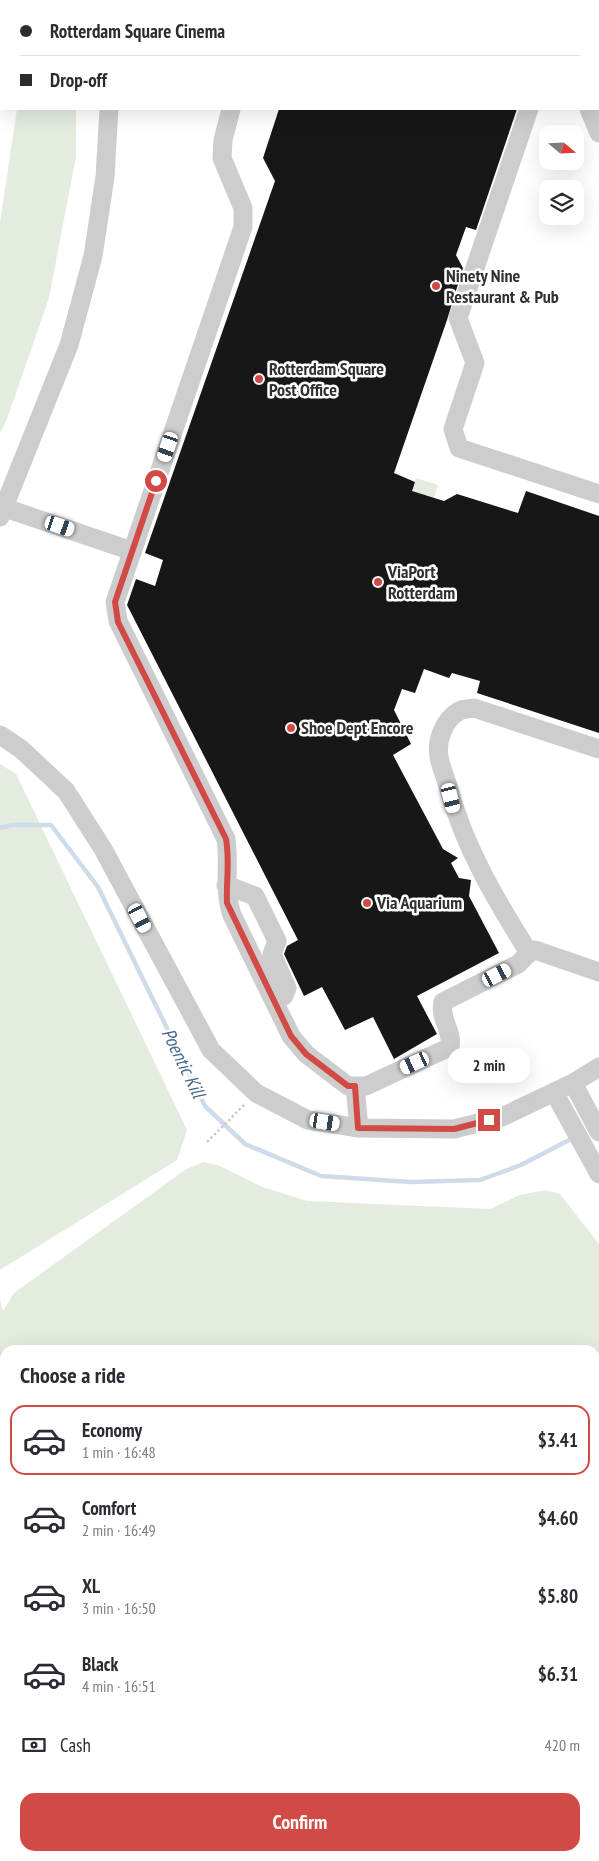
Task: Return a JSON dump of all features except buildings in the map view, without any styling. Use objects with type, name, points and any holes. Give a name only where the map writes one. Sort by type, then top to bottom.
[{"type":"lane","points":[[109,110],[105,177],[93,256],[68,345],[3,512],[132,551]]},
{"type":"lane","points":[[231,110],[223,140],[222,158],[244,208],[243,227],[115,602],[118,622],[226,839],[229,854],[226,885],[227,903],[232,915],[291,1036],[306,1054],[348,1086],[366,1086],[450,1047],[452,1036],[441,1011],[443,1002],[518,964],[529,953],[536,950],[599,972]]},
{"type":"lane","points":[[529,110],[458,318],[475,363],[453,429],[459,448],[599,494]]},
{"type":"lane","points":[[589,110],[599,133]]},
{"type":"lane","points":[[529,953],[478,865],[454,811],[439,757],[438,742],[442,731],[460,710],[474,708],[599,749]]},
{"type":"lane","points":[[0,735],[21,749],[66,791],[103,850],[211,1050],[256,1093],[308,1120],[358,1128],[454,1129],[502,1117],[554,1092],[599,1067]]},
{"type":"lane","points":[[226,885],[255,896],[277,941],[272,954],[287,988],[284,996],[274,1001]]},
{"type":"lane","points":[[573,1082],[599,1132]]},
{"type":"lane","points":[[355,1086],[358,1128]]},
{"type":"lane","points":[[554,1092],[599,1174]]},
{"type":"path","points":[[207,1142],[246,1103]]},
{"type":"shaded area","points":[[17,110],[76,110],[76,156],[49,298],[7,419],[0,433],[0,222]]},
{"type":"shaded area","points":[[416,478],[438,485],[434,498],[426,495],[425,498],[411,494]]},
{"type":"shaded area","points":[[0,764],[16,774],[187,1130],[177,1160],[0,1270]]},
{"type":"shaded area","points":[[203,1162],[220,1166],[260,1186],[307,1201],[490,1209],[520,1195],[545,1190],[560,1194],[599,1244],[599,1345],[0,1345],[0,1299],[3,1311],[14,1293],[185,1170]]},
{"type":"waterway","name":"Poentic Kill","points":[[0,828],[12,825],[51,825],[98,887],[205,1106],[245,1144],[321,1176],[411,1182],[480,1180],[521,1165],[573,1138]]},
{"type":"place","name":"Ninety Nine Restaurant & Pub","points":[[436,286]]},
{"type":"place","name":"Rotterdam Square Post Office","points":[[259,379]]},
{"type":"place","name":"ViaPort Rotterdam","points":[[378,582]]},
{"type":"place","name":"Shoe Dept Encore","points":[[291,728]]},
{"type":"place","name":"Via Aquarium","points":[[367,903]]},
{"type":"route","points":[[156,481],[120,583],[115,602],[118,622],[222,828],[229,854],[226,885],[227,903],[291,1036],[306,1054],[348,1086],[355,1086],[358,1106],[358,1128],[454,1129],[489,1120]]}]
